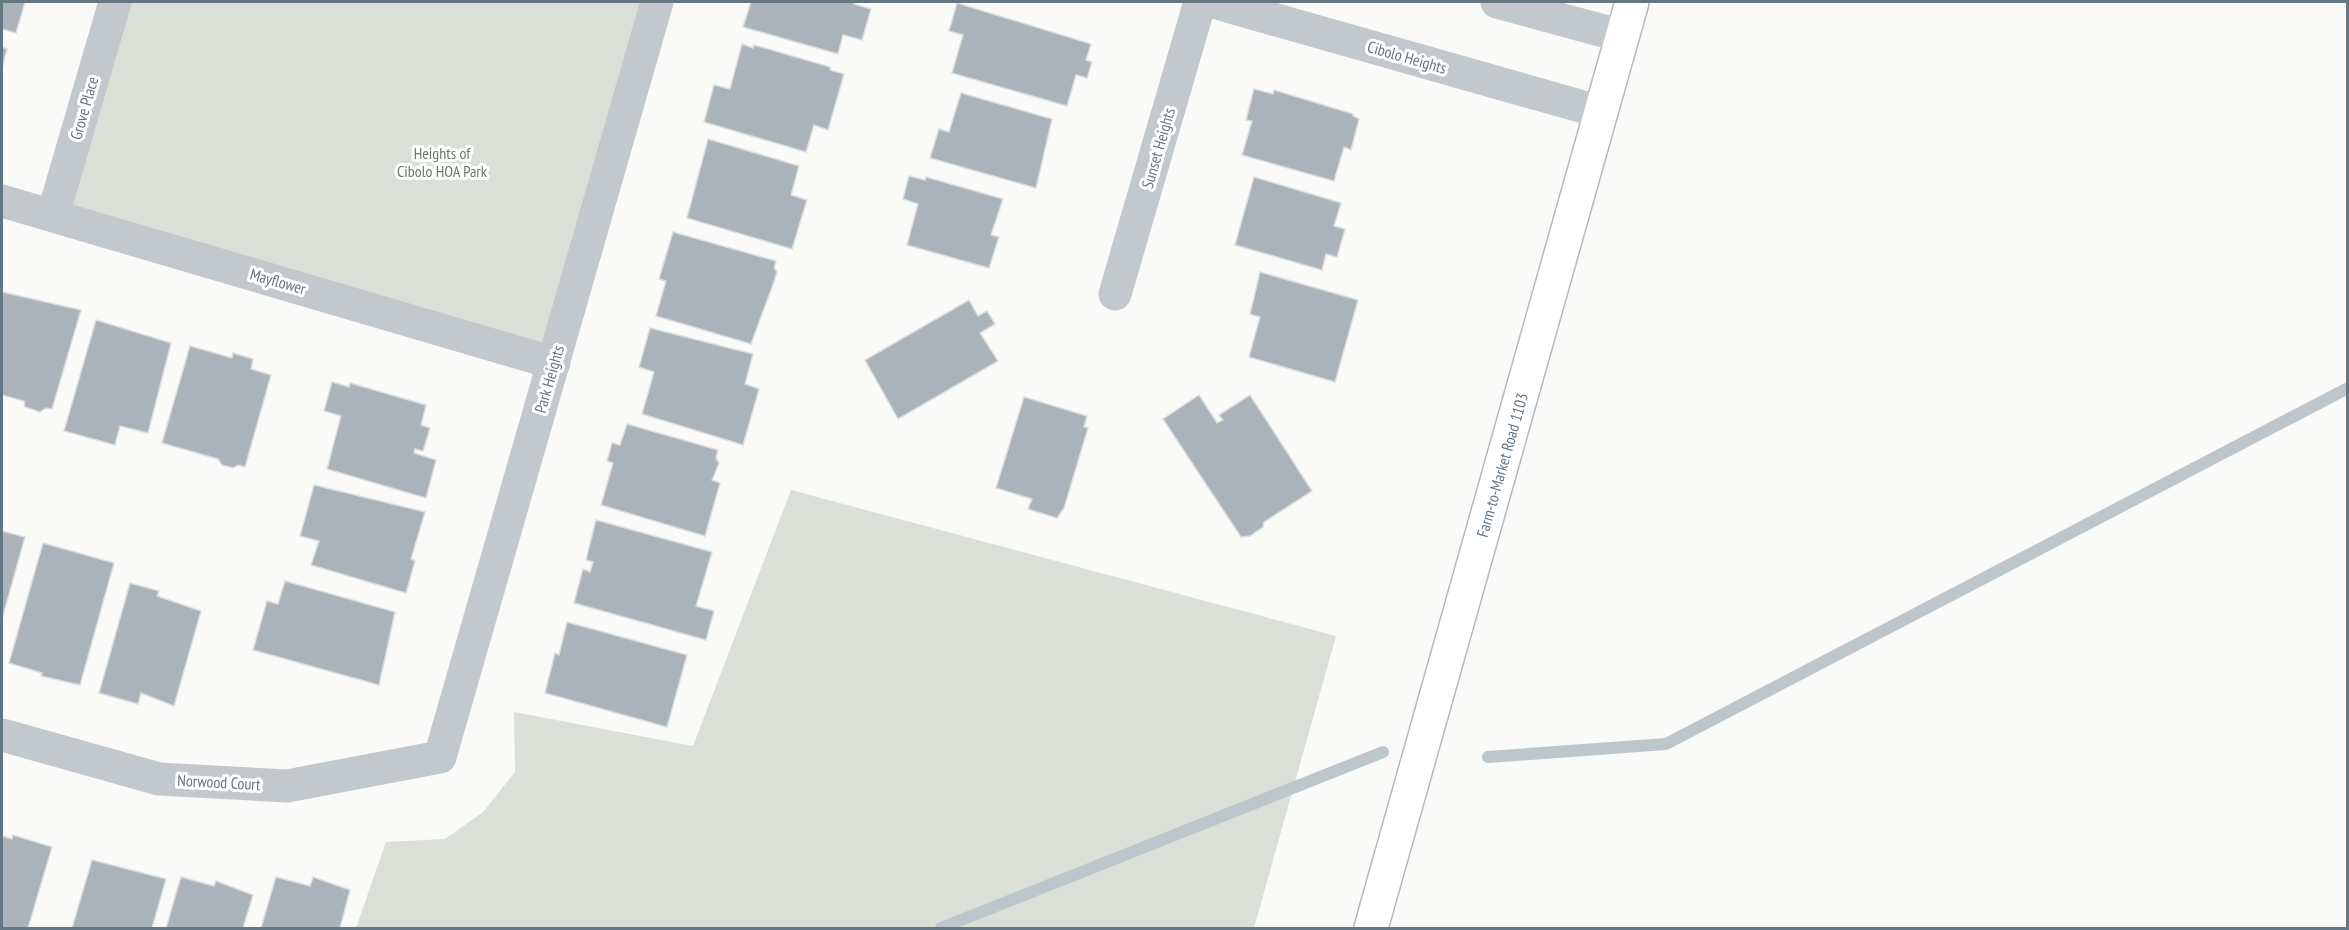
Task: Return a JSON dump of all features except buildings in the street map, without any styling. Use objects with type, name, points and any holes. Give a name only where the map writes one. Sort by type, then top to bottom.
[{"type":"main road","name":"Farm-to-Market Road 1103","points":[[1371,928],[1632,2]]},
{"type":"street","name":"Grove Place","points":[[53,215],[115,2]]},
{"type":"street","name":"Park Heights","points":[[440,757],[657,2]]},
{"type":"street","name":"Sunset Heights","points":[[1115,294],[1200,2]]},
{"type":"street","name":"Cibolo Heights","points":[[1213,2],[1601,112]]},
{"type":"street","points":[[1497,2],[1622,36]]},
{"type":"street","name":"Mayflower","points":[[2,201],[554,363]]},
{"type":"street","name":"Norwood Court","points":[[2,735],[159,779],[287,786],[440,757]]},
{"type":"green space","name":"Heights of Cibolo HOA Park","points":[[115,2],[655,2],[554,363],[53,215]]},
{"type":"green space","points":[[791,490],[1336,636],[1254,928],[356,928],[386,842],[445,839],[483,812],[515,772],[514,712],[693,746]]},
{"type":"waterway","points":[[1488,757],[1666,744],[2348,388]]},
{"type":"waterway","points":[[941,928],[1383,752]]}]
